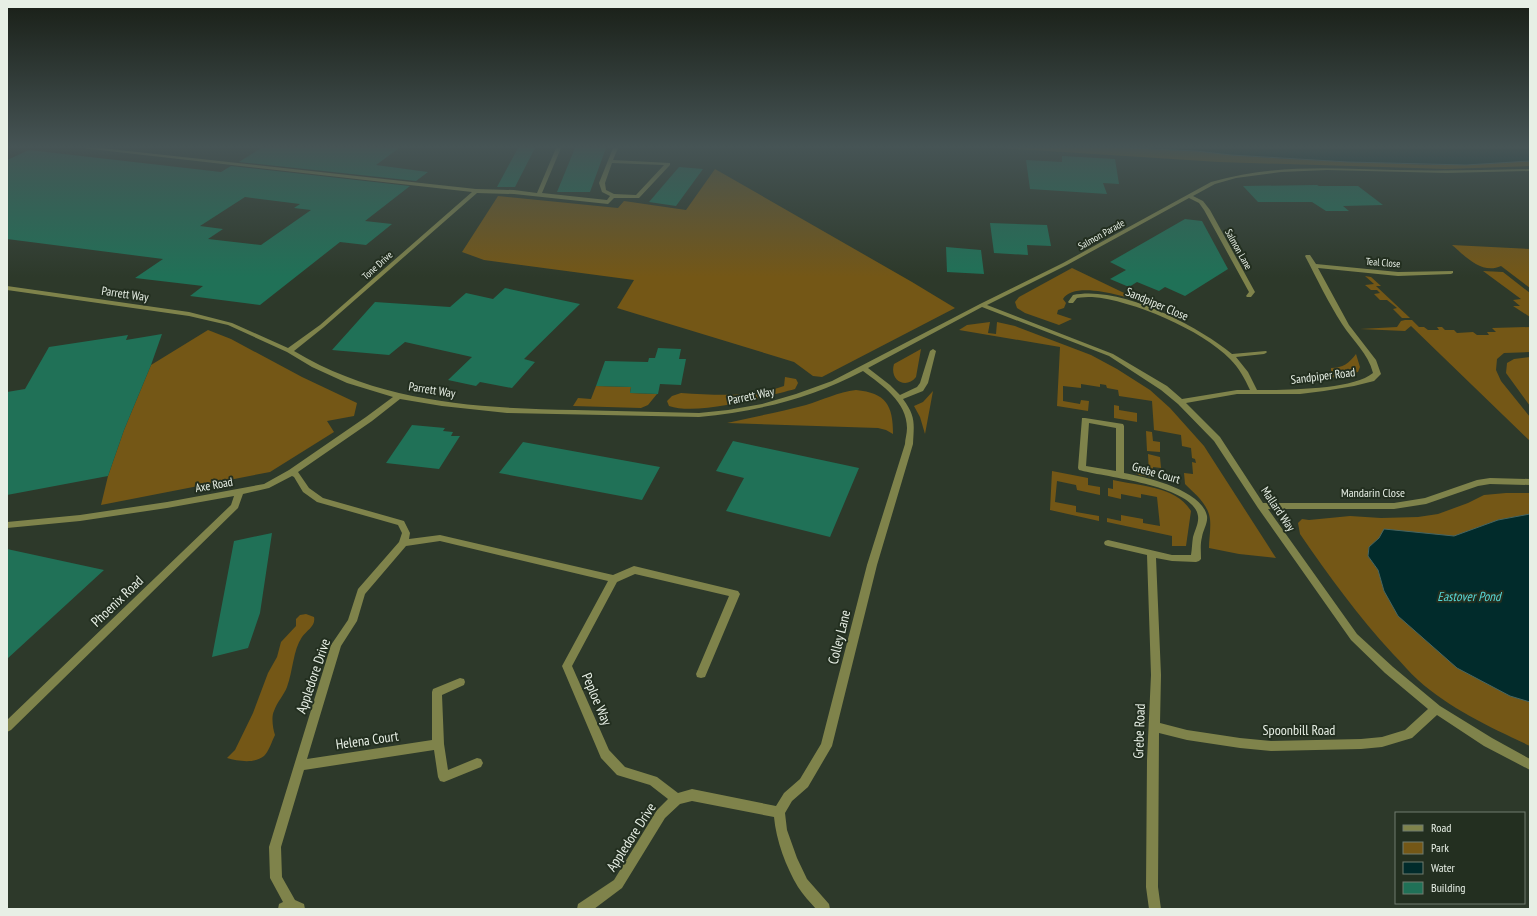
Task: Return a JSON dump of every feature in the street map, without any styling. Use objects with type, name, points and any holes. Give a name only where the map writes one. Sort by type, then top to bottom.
[{"type":"street","points":[[476,191],[539,195],[608,202],[613,196]]},
{"type":"street","name":"Tone Drive","points":[[289,351],[327,322],[476,191]]},
{"type":"street","points":[[539,195],[541,191]]},
{"type":"street","points":[[604,191],[613,196],[637,197],[643,191]]},
{"type":"street","name":"Salmon Parade","points":[[863,368],[982,305],[1065,264],[1199,191]]},
{"type":"street","name":"Salmon Lane","points":[[1189,196],[1200,202],[1207,210],[1252,292],[1249,296]]},
{"type":"street","name":"Sandpiper Road","points":[[1182,402],[1220,394],[1254,391],[1300,392],[1324,389],[1354,384],[1371,379],[1377,374],[1376,366],[1346,324],[1308,256]]},
{"type":"street","name":"Teal Close","points":[[1314,266],[1390,273],[1451,272]]},
{"type":"street","name":"Parrett Way","points":[[7,288],[189,314],[230,324],[289,351],[314,366],[350,382],[399,396],[442,404],[508,411],[699,414],[728,412],[748,409],[799,396],[835,383],[863,368]]},
{"type":"street","name":"Sandpiper Close","points":[[1071,302],[1075,296],[1085,294],[1123,300],[1146,308],[1207,338],[1231,356],[1244,373],[1254,391]]},
{"type":"street","name":"Mallard Way","points":[[982,305],[1111,355],[1164,388],[1182,402],[1217,439],[1261,506],[1354,637],[1389,670],[1436,710],[1488,742],[1530,765]]},
{"type":"street","points":[[899,398],[920,389],[924,383],[933,350]]},
{"type":"street","points":[[1231,356],[1264,352]]},
{"type":"street","name":"Colley Lane","points":[[779,812],[788,797],[804,783],[826,746],[872,565],[909,444],[911,429],[910,418],[899,398],[886,385],[863,368]]},
{"type":"street","name":"Axe Road","points":[[7,525],[80,518],[167,506],[266,486],[292,472],[370,419],[399,396]]},
{"type":"street","name":"Grebe Court","points":[[1120,475],[1120,426],[1085,420],[1082,468],[1120,475],[1176,490],[1187,496],[1195,503],[1202,514],[1202,527],[1197,539],[1196,559],[1172,558],[1151,554]]},
{"type":"street","points":[[292,472],[297,474],[306,490],[320,500],[401,523],[406,533],[403,544],[440,538],[614,579],[634,570],[734,594],[701,674]]},
{"type":"street","name":"Mandarin Close","points":[[1261,506],[1394,506],[1426,502],[1477,483],[1490,481],[1530,482]]},
{"type":"street","name":"Phoenix Road","points":[[7,727],[235,506],[240,492]]},
{"type":"street","name":"Appledore Drive","points":[[291,907],[276,878],[275,847],[336,645],[352,621],[361,592],[403,544]]},
{"type":"street","points":[[1108,544],[1151,554]]},
{"type":"street","name":"Grebe Road","points":[[1151,554],[1156,675],[1152,887],[1155,909]]},
{"type":"street","name":"Peploe Way","points":[[614,579],[567,666],[605,754],[621,771],[653,781],[677,799]]},
{"type":"street","points":[[460,682],[438,692],[438,744],[444,778],[477,763]]},
{"type":"street","name":"Spoonbill Road","points":[[1154,727],[1187,735],[1240,744],[1271,746],[1361,744],[1382,742],[1408,734],[1436,710]]},
{"type":"street","name":"Helena Court","points":[[300,765],[438,744]]},
{"type":"street","points":[[677,799],[692,795],[779,812],[781,830],[792,861],[803,883],[824,909]]},
{"type":"street","name":"Appledore Drive","points":[[583,909],[618,884],[661,814],[677,799]]},
{"type":"green space","points":[[700,191],[753,191],[955,308],[822,377],[813,376],[794,362],[617,308],[634,280],[484,260],[462,252],[498,196],[618,208],[624,201],[686,210]]},
{"type":"green space","points":[[1452,245],[1530,249],[1530,288],[1501,266],[1487,268],[1474,263]]},
{"type":"green space","points":[[1072,268],[1145,303],[1127,297],[1089,290],[1069,293],[1063,299],[1066,303],[1064,308],[1058,310],[1057,314],[1072,319],[1059,325],[1025,313],[1017,308],[1015,302],[1019,297]]},
{"type":"green space","points":[[1483,271],[1503,272],[1530,293],[1530,317],[1513,306],[1520,306],[1513,300],[1521,299]]},
{"type":"green space","points":[[1365,276],[1371,277],[1381,286],[1376,286],[1410,318],[1402,318],[1393,309],[1397,308],[1387,300],[1380,300],[1374,294],[1380,293],[1377,290],[1371,290],[1365,285],[1374,284]]},
{"type":"green space","points":[[1412,320],[1419,327],[1424,327],[1428,330],[1439,330],[1437,327],[1442,327],[1445,330],[1454,330],[1457,333],[1473,332],[1477,335],[1489,335],[1487,332],[1496,332],[1492,328],[1530,327],[1530,352],[1504,353],[1497,359],[1496,370],[1501,381],[1530,417],[1530,441],[1411,326],[1405,331],[1360,329],[1397,327],[1401,321]]},
{"type":"green space","points":[[990,322],[988,333],[996,334],[997,322],[1015,326],[1091,355],[1117,369],[1150,390],[1170,408],[1204,446],[1276,558],[1239,554],[1209,548],[1209,514],[1204,504],[1185,484],[1184,473],[1193,474],[1192,462],[1196,463],[1195,459],[1192,458],[1191,448],[1182,446],[1181,435],[1154,430],[1152,401],[1119,396],[1118,390],[1107,388],[1106,385],[1100,384],[1100,387],[1081,384],[1081,388],[1063,386],[1063,401],[1080,404],[1081,400],[1089,401],[1088,411],[1057,406],[1060,347],[959,330],[967,325]]},
{"type":"green space","points":[[208,330],[231,339],[302,377],[357,403],[354,416],[327,421],[334,432],[270,472],[101,505],[108,476],[124,430],[151,365]]},
{"type":"green space","points":[[921,349],[916,377],[908,383],[903,383],[896,379],[893,370],[894,364]]},
{"type":"green space","points":[[1356,354],[1360,367],[1358,372],[1330,378],[1329,373],[1331,368],[1339,367],[1345,364]]},
{"type":"green space","points":[[1530,357],[1530,406],[1506,373],[1507,363],[1514,359]]},
{"type":"green space","points":[[785,377],[796,379],[798,383],[795,389],[732,404],[697,409],[669,406],[667,401],[672,396],[681,393],[733,395],[772,390],[784,386]]},
{"type":"green space","points":[[596,386],[631,387],[630,393],[657,394],[648,405],[641,408],[573,406],[578,398],[591,399]]},
{"type":"green space","points":[[856,390],[874,394],[886,402],[893,424],[893,434],[878,428],[727,423],[796,408],[837,394]]},
{"type":"green space","points":[[933,391],[925,434],[920,417],[914,406],[923,402]]},
{"type":"green space","points":[[1114,405],[1119,406],[1119,410],[1137,413],[1137,422],[1114,418]]},
{"type":"green space","points":[[1146,431],[1152,432],[1153,441],[1160,442],[1160,452],[1147,451]]},
{"type":"green space","points":[[1148,454],[1160,457],[1161,468],[1153,467],[1154,478],[1139,475],[1132,471],[1149,474]]},
{"type":"green space","points":[[1052,471],[1088,478],[1088,485],[1100,487],[1100,495],[1077,490],[1076,485],[1057,481],[1055,502],[1076,506],[1076,512],[1099,516],[1099,521],[1050,510]]},
{"type":"green space","points":[[1113,480],[1156,488],[1176,496],[1184,503],[1191,511],[1186,546],[1172,546],[1172,536],[1107,522],[1107,518],[1121,521],[1121,515],[1143,519],[1143,523],[1160,526],[1157,497],[1141,494],[1141,498],[1121,494],[1121,499],[1108,496],[1108,488],[1113,489]]},
{"type":"green space","points":[[1530,493],[1530,514],[1498,520],[1454,536],[1429,535],[1379,538],[1369,547],[1368,556],[1378,570],[1384,591],[1510,696],[1530,702],[1530,746],[1457,709],[1430,690],[1415,677],[1380,640],[1344,596],[1300,534],[1298,523],[1302,519],[1309,520],[1350,516],[1381,518],[1418,517],[1438,514],[1468,503],[1484,495]]},
{"type":"green space","points":[[306,614],[314,617],[314,623],[299,642],[287,687],[273,714],[272,720],[275,735],[267,751],[260,759],[251,761],[241,761],[227,758],[235,750],[253,713],[268,673],[277,657],[281,642],[296,626],[296,619],[300,615]]},
{"type":"water","name":"Eastover Pond","points":[[1530,514],[1530,702],[1510,696],[1457,668],[1398,616],[1384,591],[1378,570],[1368,556],[1369,547],[1379,538],[1384,529],[1454,536],[1498,520]]},
{"type":"building","points":[[7,191],[404,191],[365,221],[392,224],[366,245],[340,242],[260,305],[190,296],[203,286],[135,278],[163,259],[7,239]],"holes":[[[245,197],[300,204],[294,208],[311,210],[261,245],[208,239],[223,229],[200,226]]]},
{"type":"building","points":[[558,191],[590,191],[590,192],[557,192]]},
{"type":"building","points":[[659,191],[687,191],[676,206],[649,202]]},
{"type":"building","points":[[1057,191],[1106,191],[1107,194]]},
{"type":"building","points":[[1247,191],[1364,191],[1383,205],[1343,206],[1349,211],[1326,211],[1312,202],[1258,202]]},
{"type":"building","points":[[1185,219],[1202,221],[1228,269],[1185,296],[1165,287],[1159,291],[1137,282],[1129,287],[1110,279],[1126,270],[1110,262]]},
{"type":"building","points":[[990,223],[1047,225],[1051,246],[1027,245],[1028,255],[994,253]]},
{"type":"building","points":[[946,247],[981,250],[984,274],[947,272]]},
{"type":"building","points":[[505,288],[580,304],[524,359],[535,362],[512,388],[480,382],[476,386],[448,380],[472,357],[405,342],[389,355],[332,350],[375,302],[450,307],[466,293],[493,299]]},
{"type":"building","points":[[162,334],[124,430],[108,476],[7,495],[7,392],[25,389],[49,347],[128,335],[126,340]]},
{"type":"building","points":[[658,348],[681,349],[679,359],[686,359],[681,385],[660,384],[658,394],[630,393],[631,387],[596,386],[605,361],[648,362],[649,358],[655,358]]},
{"type":"building","points":[[412,425],[445,428],[443,431],[453,432],[451,436],[460,436],[439,469],[386,463]]},
{"type":"building","points":[[733,441],[859,468],[830,537],[726,511],[744,478],[716,471]]},
{"type":"building","points":[[523,442],[660,467],[642,500],[499,473]]},
{"type":"building","points":[[272,533],[260,613],[248,648],[212,657],[234,541]]},
{"type":"building","points":[[7,549],[104,570],[7,659]]}]
